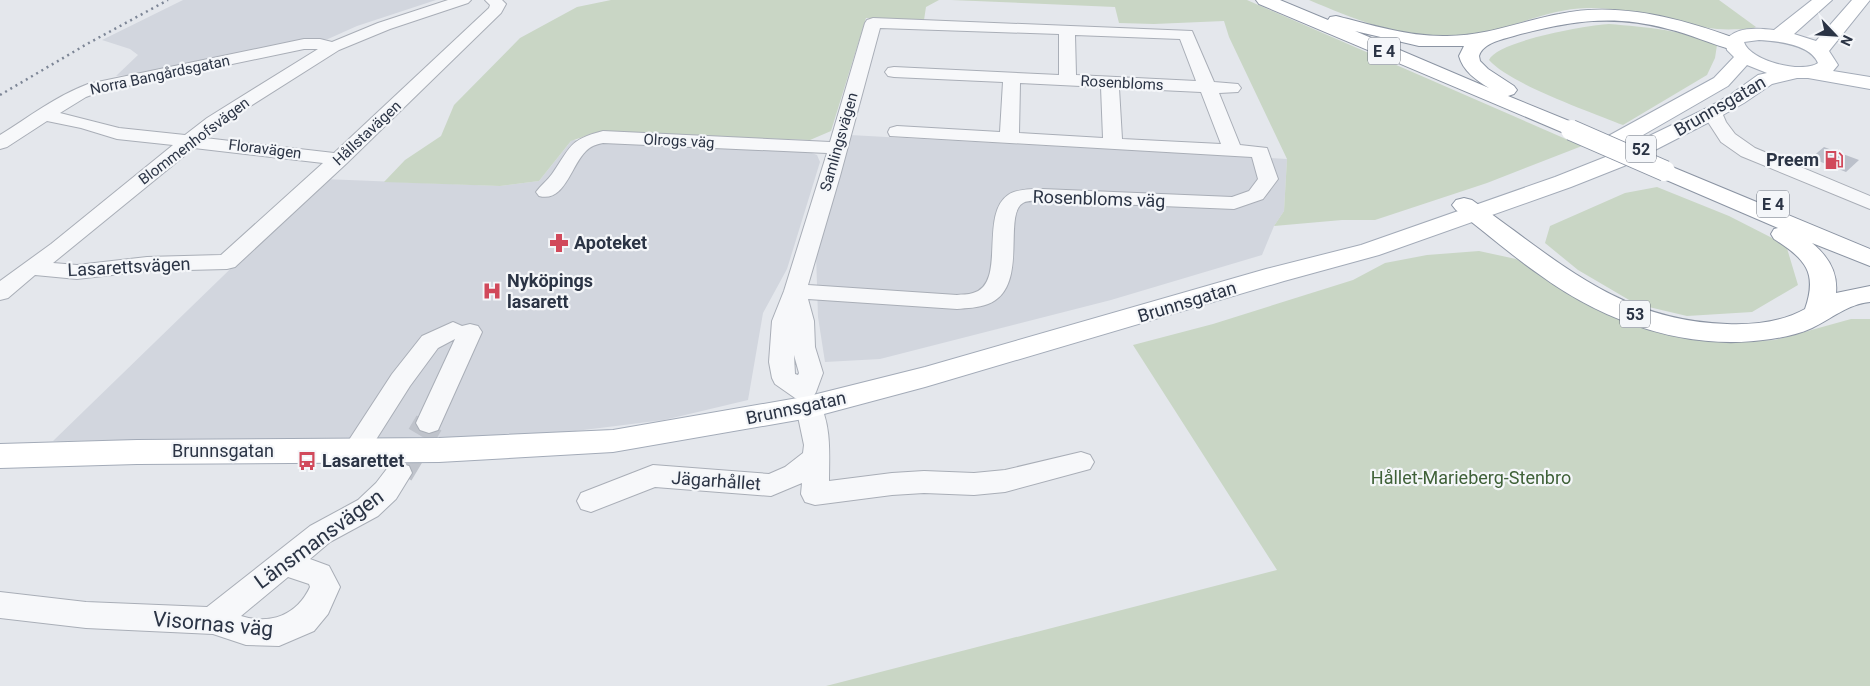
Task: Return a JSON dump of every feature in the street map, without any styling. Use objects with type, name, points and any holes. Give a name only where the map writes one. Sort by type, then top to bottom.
[{"type":"main road","name":"E 4","points":[[1265,0],[1670,167],[1870,245]]},
{"type":"main road","name":"E 4","points":[[1287,0],[1519,98],[1576,127]]},
{"type":"main road","points":[[1777,36],[1790,30],[1804,14],[1822,0]]},
{"type":"main road","name":"52","points":[[1804,72],[1826,68],[1828,64],[1823,56],[1824,43],[1862,0]]},
{"type":"main road","points":[[1336,21],[1385,34],[1448,42],[1491,37],[1561,18],[1600,14],[1640,18],[1685,27],[1740,45],[1766,66],[1870,83]]},
{"type":"main road","points":[[1740,45],[1759,34],[1777,36],[1801,42],[1823,56],[1870,73]]},
{"type":"main road","points":[[1491,37],[1472,50],[1469,56],[1470,61],[1487,77],[1519,98]]},
{"type":"main road","name":"Brunnsgatan","points":[[1470,209],[1623,138],[1721,82],[1732,72],[1740,45]]},
{"type":"main road","name":"Brunnsgatan","points":[[0,456],[137,452],[438,450],[548,443],[807,399],[858,381],[1059,328],[1470,209],[1616,161],[1714,112],[1737,99],[1765,79],[1804,72]]},
{"type":"main road","name":"E 4","points":[[1670,167],[1702,186],[1870,258]]},
{"type":"main road","points":[[1702,186],[1798,242],[1810,252],[1818,261],[1825,281],[1822,300],[1817,312]]},
{"type":"main road","name":"53","points":[[1470,209],[1544,267],[1582,291],[1618,308],[1659,322],[1702,331],[1744,334],[1783,328],[1802,321],[1817,312]]},
{"type":"main road","points":[[1817,312],[1852,297],[1870,294]]},
{"type":"main road","name":"Brunnsgatan","points":[[0,448],[137,452]]},
{"type":"street","name":"Blommenhofsvägen","points":[[0,292],[58,249],[191,140],[235,108],[333,47],[384,26],[463,0]]},
{"type":"street","name":"Hållstavägen","points":[[227,262],[496,10],[498,4],[493,0]]},
{"type":"street","name":"Samlingsvägen","points":[[807,399],[784,378],[781,362],[784,321],[795,291],[838,148],[873,23],[1067,30]]},
{"type":"street","points":[[1068,80],[1067,30],[1186,34],[1233,150]]},
{"type":"street","name":"Norra Bangårdsgatan","points":[[0,143],[80,93],[107,85],[304,44],[320,44],[333,47]]},
{"type":"street","name":"Rosenbloms","points":[[894,72],[1232,88]]},
{"type":"street","points":[[1009,138],[1012,78]]},
{"type":"street","points":[[1110,83],[1114,143]]},
{"type":"street","points":[[1714,112],[1717,122],[1728,138],[1748,152],[1861,200]]},
{"type":"street","name":"Floravägen","points":[[42,115],[84,123],[117,133],[340,158]]},
{"type":"street","name":"Rosenbloms väg","points":[[795,291],[957,302],[982,299],[994,289],[1001,274],[1006,209],[1014,199],[1042,195],[1234,204],[1256,195],[1268,179],[1260,152],[898,132]]},
{"type":"street","name":"Olrogs väg","points":[[546,192],[558,180],[578,148],[588,141],[603,137],[838,148]]},
{"type":"street","name":"Lasarettsvägen","points":[[30,268],[76,272],[148,264],[227,262]]},
{"type":"street","points":[[356,450],[400,380],[430,342],[461,331],[429,423]]},
{"type":"street","points":[[807,399],[817,444],[815,494],[908,483],[974,484],[1005,481],[1081,462]]},
{"type":"street","name":"Jägarhållet","points":[[591,501],[653,476],[771,485],[796,474],[816,457]]},
{"type":"street","name":"Länsmansvägen","points":[[213,621],[320,534],[368,508],[386,491],[399,473]]},
{"type":"street","name":"Visornas väg","points":[[0,605],[86,615],[213,621],[246,631],[279,632],[303,621],[317,605],[325,587],[319,574],[284,563]]},
{"type":"shaded area","points":[[183,0],[436,0],[357,26],[328,39],[304,41],[153,73],[116,76],[138,55],[130,49],[102,40]]},
{"type":"shaded area","points":[[850,135],[1287,159],[1284,211],[1274,226],[1262,255],[1111,300],[880,359],[825,362],[818,317],[816,253]]},
{"type":"shaded area","name":"Nyköpings lasarett","points":[[572,140],[804,150],[817,155],[820,162],[787,269],[763,313],[748,400],[664,420],[527,437],[53,441],[323,179],[500,186],[539,181]]},
{"type":"green space","points":[[611,0],[939,0],[926,7],[924,20],[866,18],[831,131],[810,140],[597,132],[571,141],[539,181],[500,186],[384,182],[405,160],[441,136],[454,105],[520,38],[577,7]]},
{"type":"green space","points":[[951,0],[1247,0],[1582,146],[1487,183],[1375,220],[1342,220],[1274,226],[1284,211],[1287,159],[1229,37],[1224,21],[1154,24],[1119,23],[1115,7]]},
{"type":"green space","points":[[1309,0],[1719,0],[1756,27],[1751,29],[1717,29],[1620,10],[1587,8],[1557,12],[1469,36],[1427,37],[1407,34],[1367,23]]},
{"type":"green space","points":[[1609,24],[1665,30],[1704,40],[1717,45],[1715,58],[1707,75],[1623,125],[1532,88],[1499,69],[1489,60],[1508,46],[1544,35]]},
{"type":"green space","points":[[1657,187],[1729,216],[1786,245],[1798,285],[1752,312],[1687,316],[1636,304],[1578,270],[1545,243],[1550,226],[1625,193]]},
{"type":"green space","name":"Hållet-Marieberg-Stenbro","points":[[1479,251],[1516,259],[1541,273],[1580,301],[1624,320],[1681,335],[1734,342],[1775,340],[1851,319],[1870,319],[1870,686],[826,686],[1277,570],[1133,345],[1213,324],[1353,280],[1385,263],[1427,255]]},
{"type":"building","name":"Preem","points":[[1824,147],[1859,160],[1846,172],[1811,158]]},
{"type":"tunnel","points":[[399,473],[429,423]]},
{"type":"railway","points":[[0,95],[87,44],[168,0]]},
{"type":"place","name":"Preem","points":[[1834,160]]},
{"type":"place","name":"Apoteket","points":[[559,243]]},
{"type":"place","name":"Nyköpings lasarett","points":[[492,291]]},
{"type":"place","name":"Lasarettet","points":[[307,461]]}]
